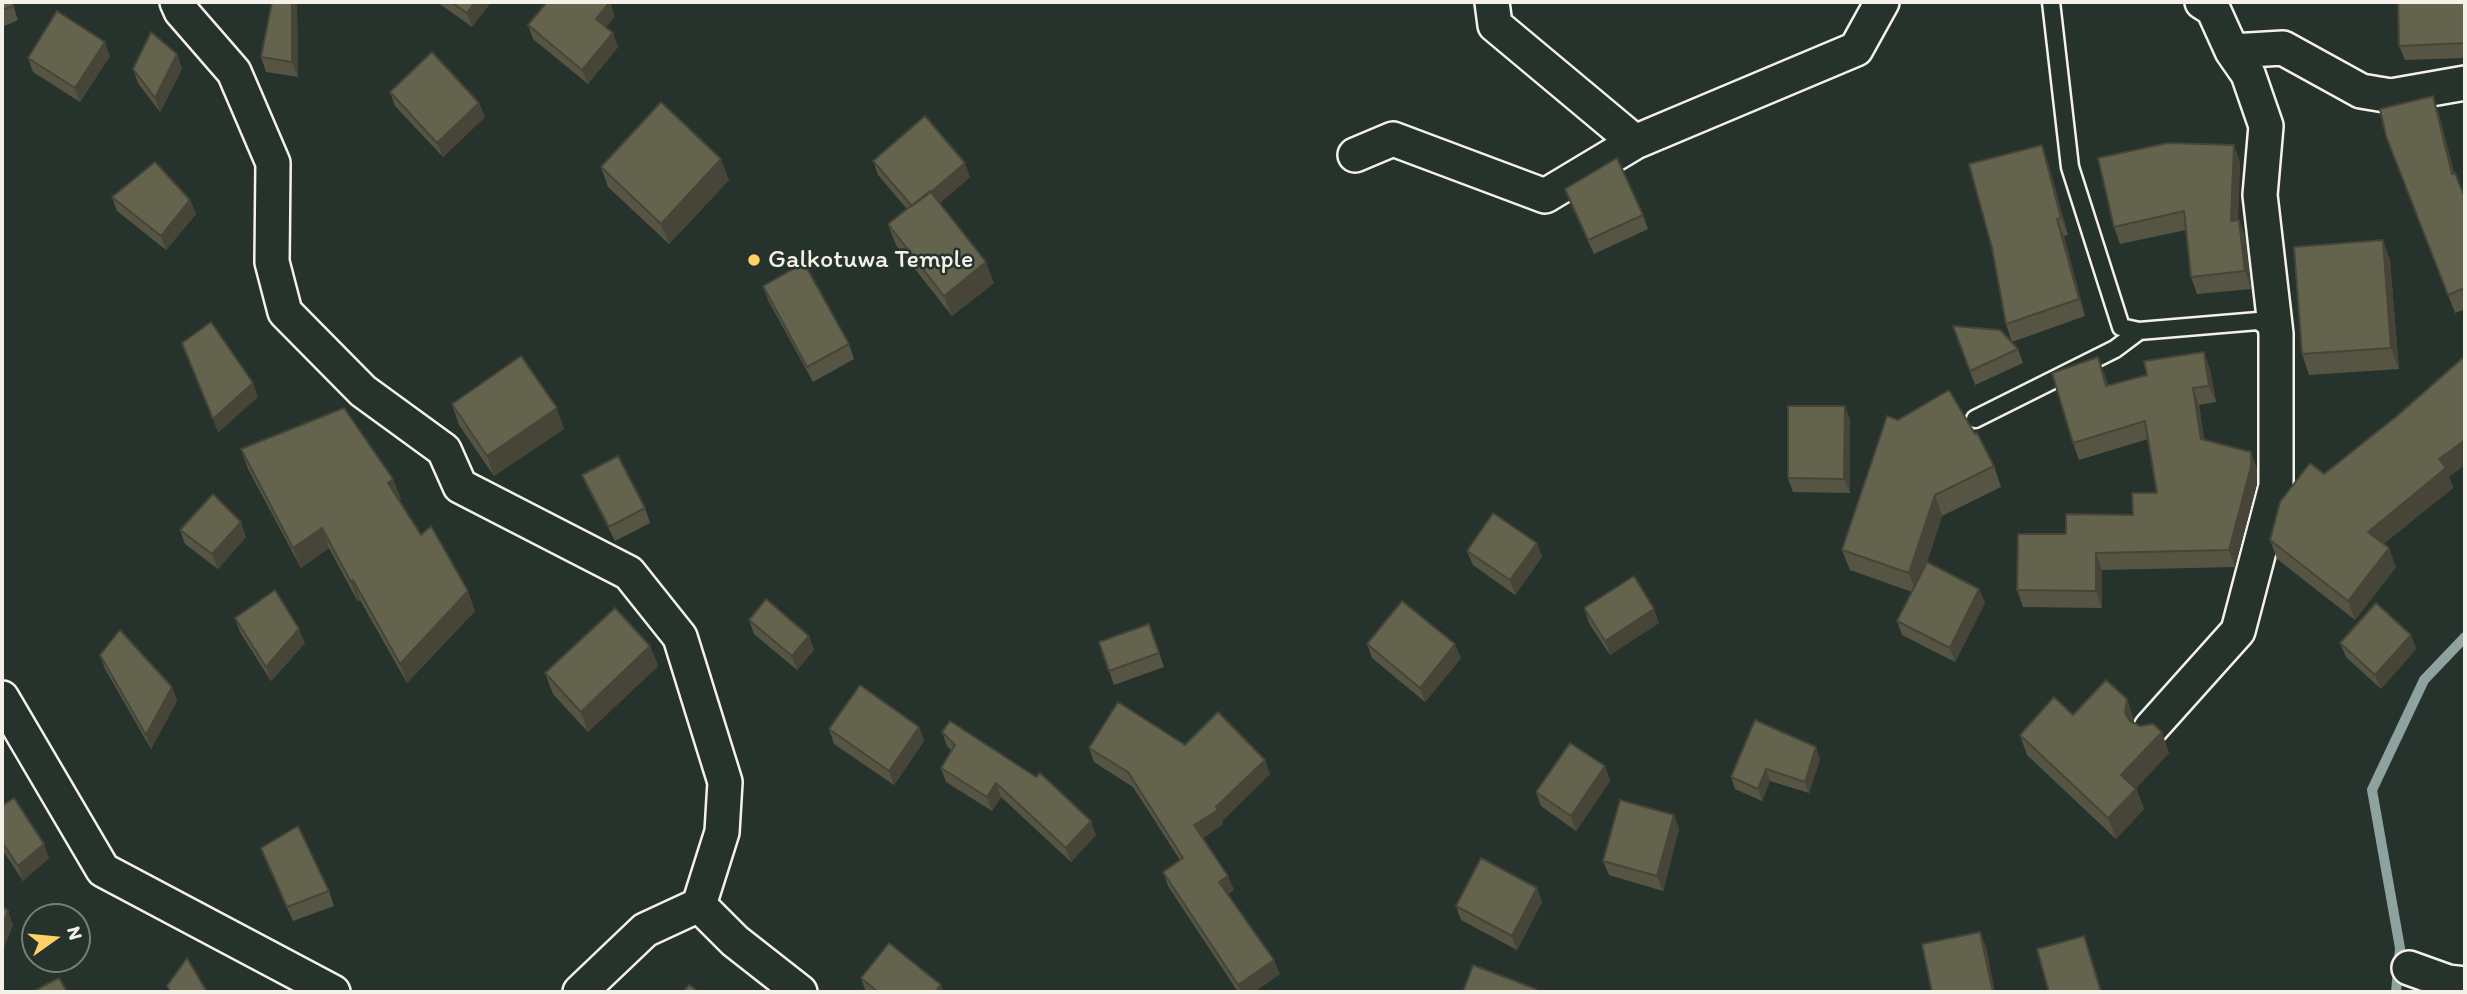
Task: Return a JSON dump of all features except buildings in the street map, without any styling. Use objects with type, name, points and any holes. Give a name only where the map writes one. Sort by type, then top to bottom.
[{"type":"street","points":[[177,2],[181,11],[234,72],[273,163],[272,262],[285,312],[363,391],[444,450],[460,486],[629,573],[680,637],[724,782],[722,832],[699,905],[645,930],[580,992]]},
{"type":"street","points":[[1492,2],[1495,25],[1635,142]]},
{"type":"street","points":[[1355,155],[1393,139],[1545,196],[1635,142],[1856,49],[1882,2]]},
{"type":"street","points":[[2151,728],[2238,631],[2276,486],[2276,334],[2260,195],[2266,126],[2248,74],[2232,51],[2214,9],[2202,2]]},
{"type":"street","points":[[2232,51],[2283,48],[2361,91],[2391,96],[2465,83]]},
{"type":"street","points":[[2,698],[103,870],[333,992]]},
{"type":"street","points":[[699,905],[735,941],[800,992]]},
{"type":"street","points":[[2409,968],[2448,982],[2465,984]]},
{"type":"lane","points":[[2051,2],[2070,167],[2121,327],[2139,331],[2258,321],[2276,334]]},
{"type":"lane","points":[[1975,419],[2115,349],[2139,331]]},
{"type":"waterway","points":[[2396,992],[2400,948],[2372,790],[2424,680],[2465,637]]},
{"type":"place","name":"Galkotuwa Temple","points":[[754,260]]}]
